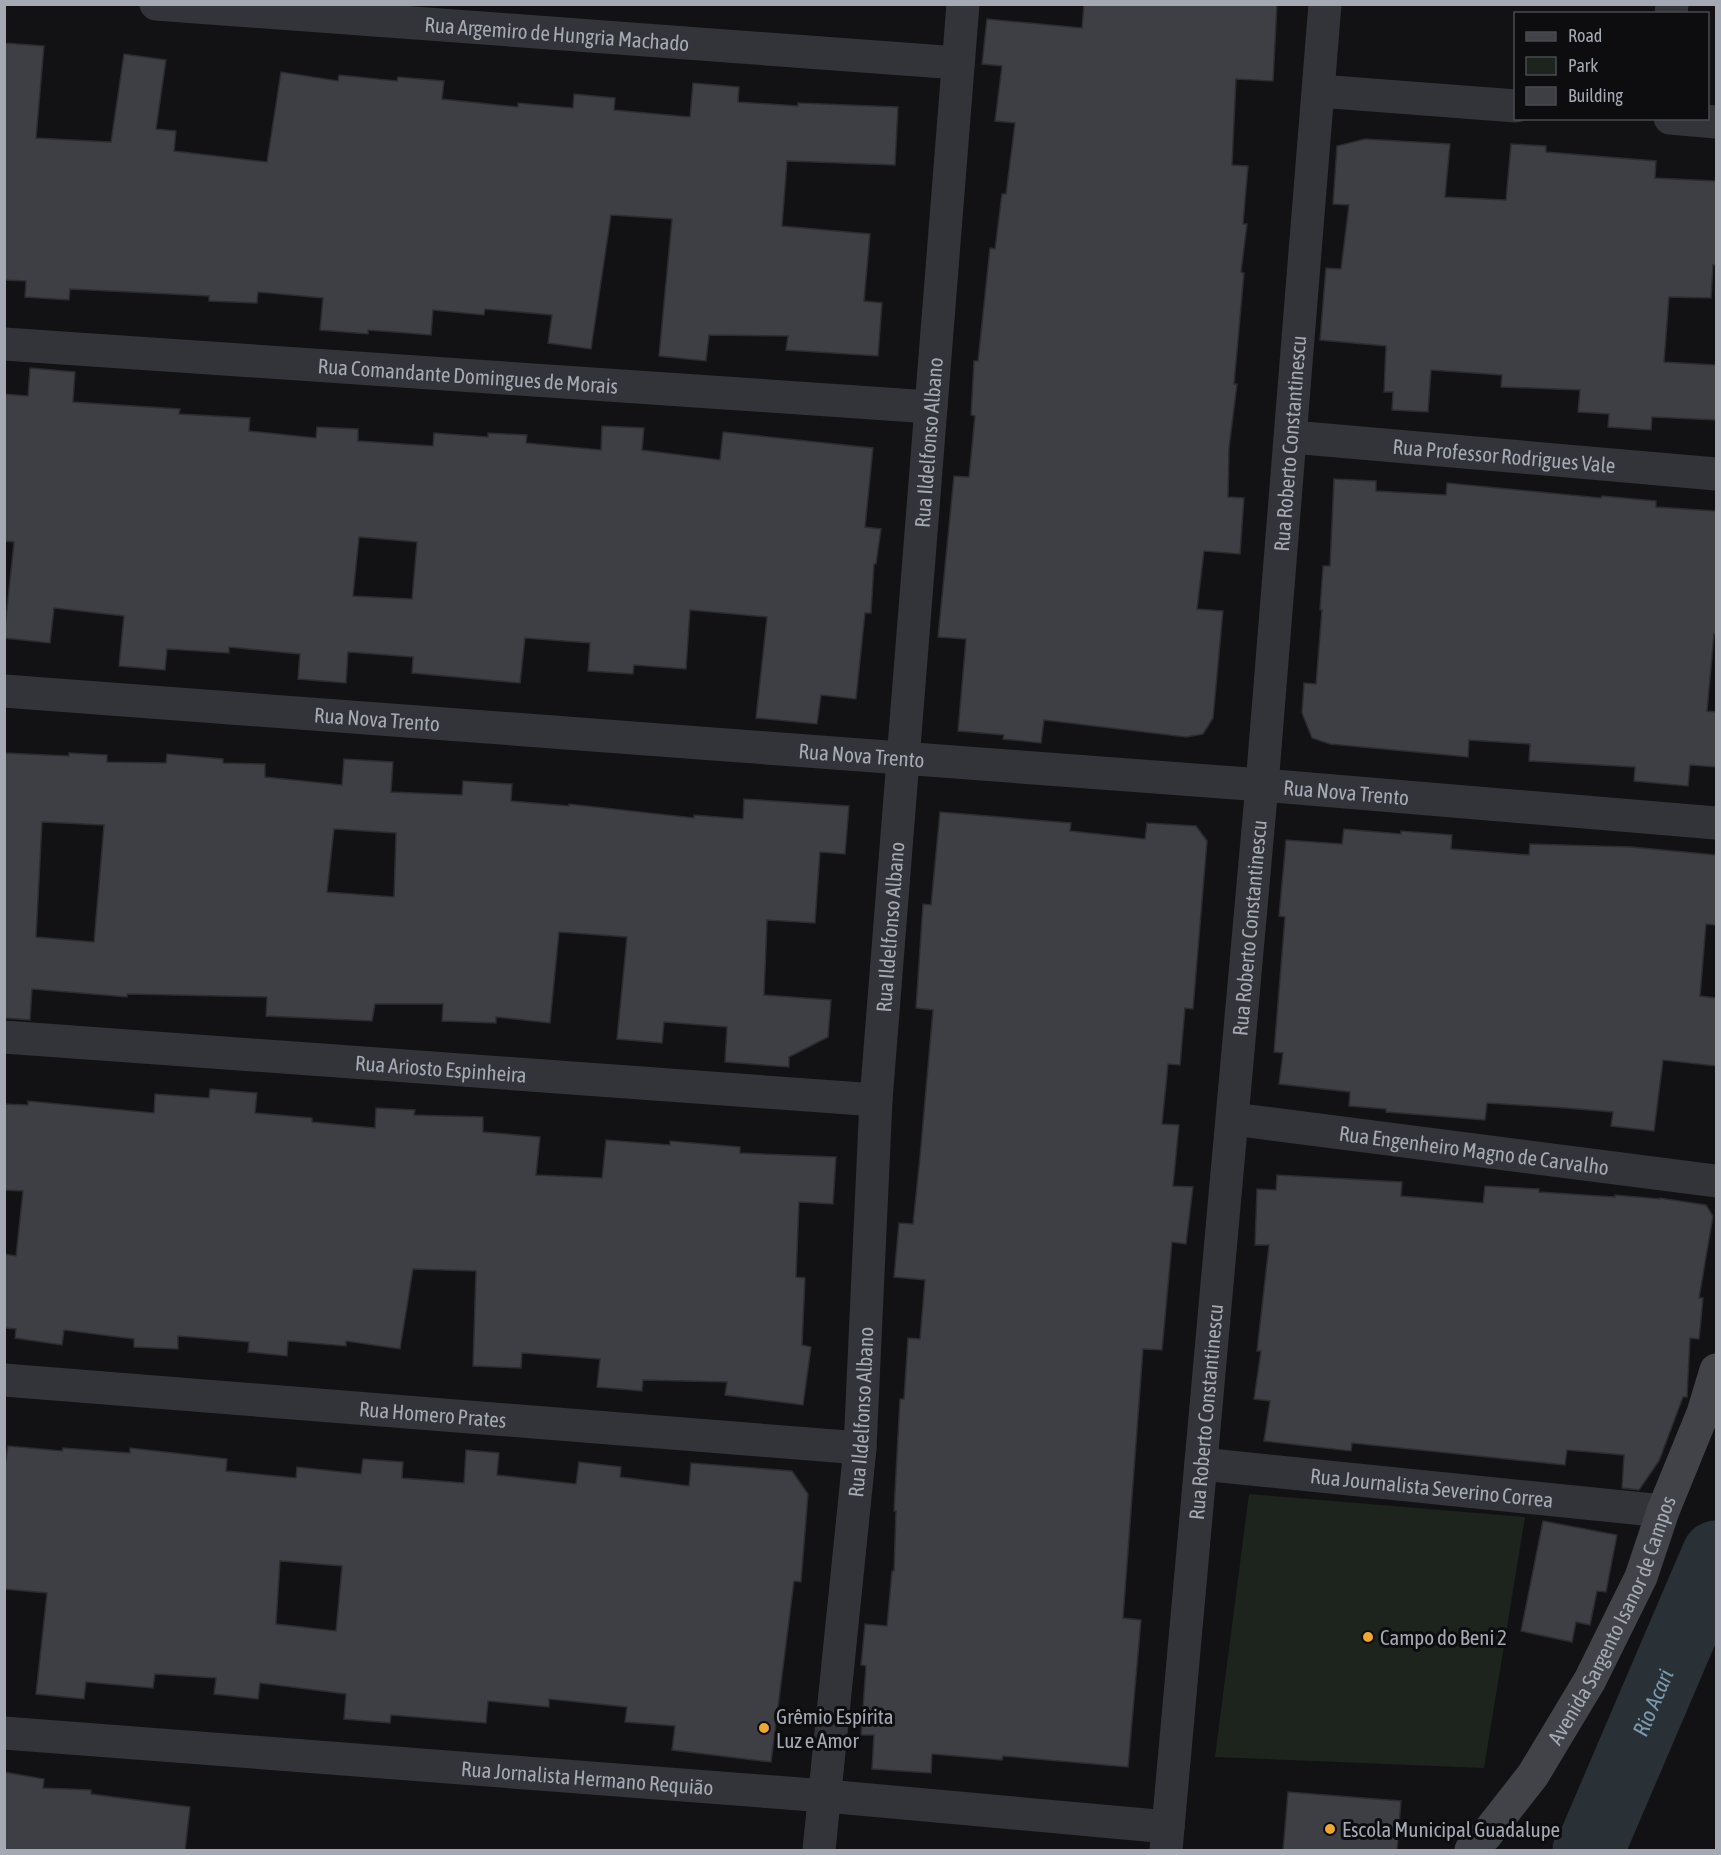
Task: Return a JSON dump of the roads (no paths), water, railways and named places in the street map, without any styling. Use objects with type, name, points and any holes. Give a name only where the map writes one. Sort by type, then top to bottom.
[{"type":"street","name":"Rua Argemiro de Hungria Machado","points":[[156,4],[958,63]]},
{"type":"street","name":"Rua Ildelfonso Albano","points":[[819,1851],[860,1448],[876,1100],[963,4]]},
{"type":"street","name":"Rua Roberto Constantinescu","points":[[1167,1839],[1292,437],[1324,4]]},
{"type":"street","points":[[1319,90],[1514,106]]},
{"type":"street","points":[[1693,120],[1716,122]]},
{"type":"street","name":"Rua Comandante Domingues de Morais","points":[[4,344],[931,407]]},
{"type":"street","name":"Rua Professor Rodrigues Vale","points":[[1292,437],[1716,474]]},
{"type":"street","name":"Rua Nova Trento","points":[[4,691],[1262,785],[1716,823]]},
{"type":"street","name":"Rua Ariosto Espinheira","points":[[4,1037],[876,1100]]},
{"type":"street","name":"Rua Engenheiro Magno de Carvalho","points":[[1233,1119],[1716,1181]]},
{"type":"street","name":"Avenida Sargento Isanor de Campos","points":[[1471,1851],[1533,1775],[1590,1680],[1641,1577],[1716,1370]]},
{"type":"street","name":"Rua Homero Prates","points":[[4,1380],[860,1448]]},
{"type":"street","name":"Rua Journalista Severino Correa","points":[[1201,1464],[1663,1511]]},
{"type":"street","name":"Rua Jornalista Hermano Requião","points":[[4,1733],[826,1796],[1167,1839]]},
{"type":"waterway","name":"Rio Acari","points":[[1587,1850],[1591,1847],[1716,1555]]},
{"type":"place","name":"Campo do Beni 2","points":[[1368,1637]]},
{"type":"place","name":"Grêmio Espírita Luz e Amor","points":[[764,1728]]},
{"type":"place","name":"Escola Municipal Guadalupe","points":[[1330,1829]]}]
